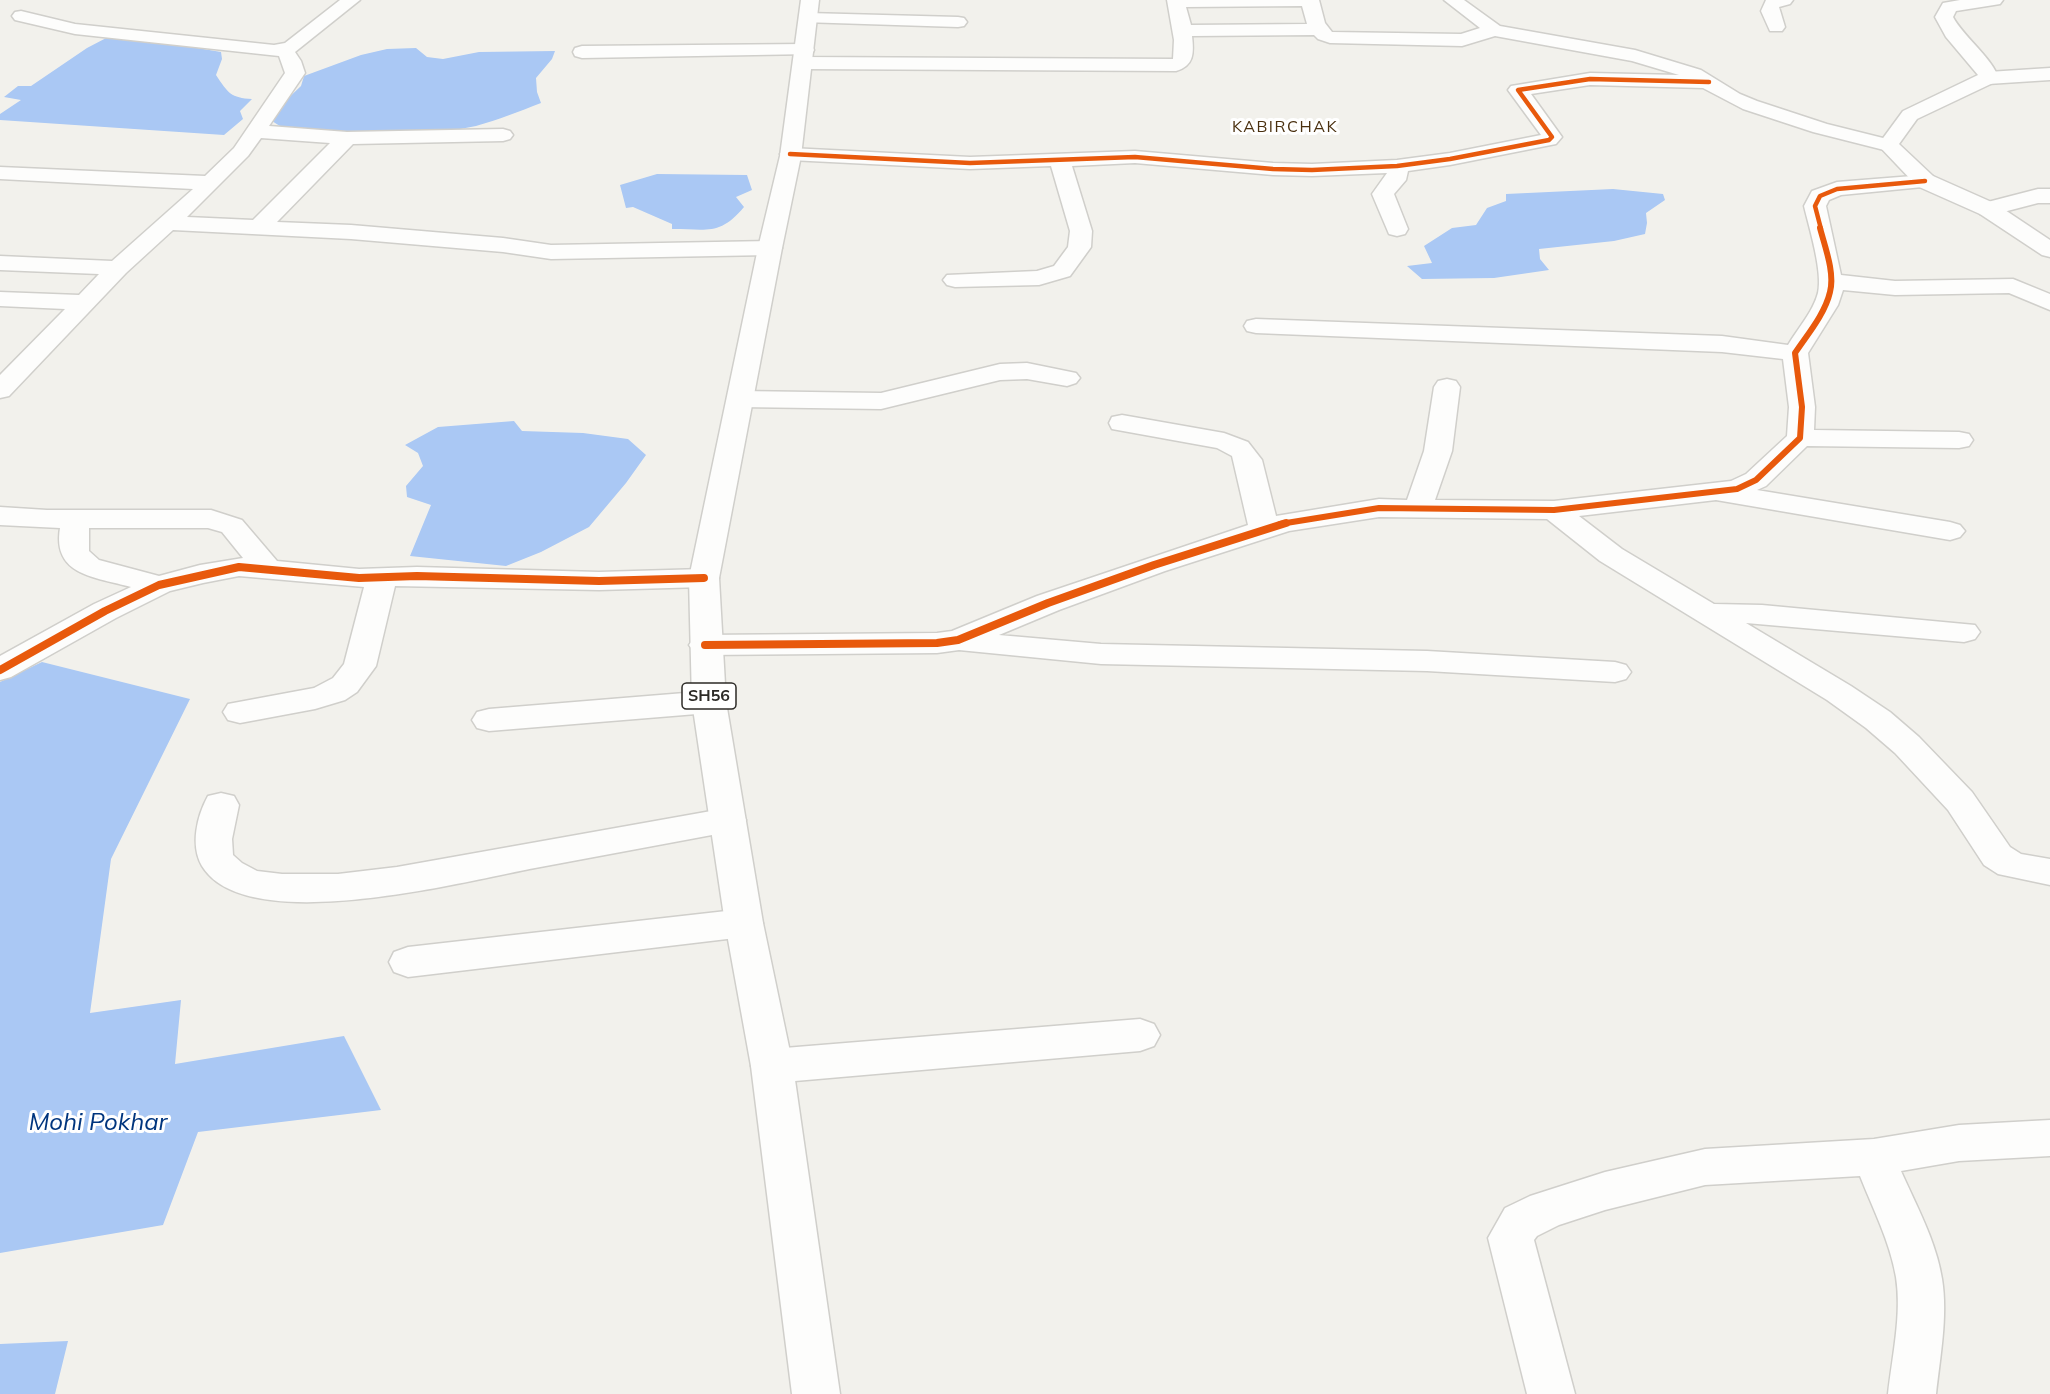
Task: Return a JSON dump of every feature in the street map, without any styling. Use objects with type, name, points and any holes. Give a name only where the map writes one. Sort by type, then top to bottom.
[{"type":"street","points":[[21,16],[75,29],[262,51],[284,50],[351,0]]},
{"type":"street","points":[[806,33],[1176,64],[1181,63],[1183,57],[1183,31],[1176,1],[1311,0],[1318,29],[1323,36],[1339,38],[1462,40],[1494,30]]},
{"type":"street","points":[[1453,0],[1494,30],[1635,56],[1694,74],[1733,98],[1750,105],[1820,128],[1888,145],[1925,181],[1988,209],[2050,250]]},
{"type":"street","points":[[1776,27],[1770,11],[1771,4],[1784,0]]},
{"type":"street","points":[[1988,78],[1987,72],[1952,33],[1944,17],[1949,7],[1994,0]]},
{"type":"street","points":[[582,52],[958,22]]},
{"type":"street","points":[[1183,31],[1318,29]]},
{"type":"street","name":"SH56","points":[[806,33],[790,154],[778,220],[770,248],[704,578],[705,645],[710,702],[744,923],[772,1066],[816,1394]]},
{"type":"street","points":[[0,390],[118,268],[241,152],[295,73],[292,62],[284,50]]},
{"type":"street","points":[[1888,145],[1910,115],[1988,78],[2050,74]]},
{"type":"street","points":[[790,154],[970,163],[1135,157],[1295,170],[1397,166],[1482,154],[1549,140],[1552,137],[1518,90],[1590,79],[1709,82]]},
{"type":"street","points":[[255,131],[346,138],[503,135]]},
{"type":"street","points":[[258,228],[346,138]]},
{"type":"street","points":[[955,280],[1039,278],[1062,271],[1078,247],[1082,231],[1067,189],[1060,159]]},
{"type":"street","points":[[1397,166],[1399,176],[1383,194],[1397,229]]},
{"type":"street","points":[[0,173],[209,183]]},
{"type":"street","points":[[958,640],[1048,603],[1133,572],[1284,523],[1341,512],[1379,508],[1554,510],[1717,492],[1737,489],[1756,480],[1800,438],[1802,407],[1796,353],[1826,305],[1831,290],[1828,260],[1815,206],[1820,196],[1837,189],[1925,181]]},
{"type":"street","points":[[1988,209],[2038,196],[2050,196]]},
{"type":"street","points":[[167,223],[351,232],[503,245],[551,252],[770,248]]},
{"type":"street","points":[[0,263],[118,268]]},
{"type":"street","points":[[1830,280],[1894,288],[2013,286],[2050,303]]},
{"type":"street","points":[[0,299],[84,302]]},
{"type":"street","points":[[1256,326],[1722,344],[1796,353]]},
{"type":"street","points":[[740,399],[894,400],[958,381],[1014,371],[1067,378]]},
{"type":"street","points":[[1418,508],[1438,451],[1448,387]]},
{"type":"street","points":[[1122,423],[1224,441],[1237,446],[1248,460],[1264,529]]},
{"type":"street","points":[[1800,438],[1959,440]]},
{"type":"street","points":[[1717,492],[1950,531]]},
{"type":"street","points":[[1554,510],[1611,555],[1839,693],[1878,720],[1907,745],[1960,801],[1997,856],[2011,866],[2050,872]]},
{"type":"street","points":[[0,516],[76,519],[211,519],[232,526],[269,571]]},
{"type":"street","points":[[76,519],[73,543],[78,559],[88,566],[159,585]]},
{"type":"street","points":[[0,670],[105,611],[159,585],[200,574],[240,567],[359,578],[599,581],[704,578]]},
{"type":"street","points":[[240,712],[315,698],[333,693],[345,685],[360,666],[382,578]]},
{"type":"street","points":[[1706,613],[1773,615],[1964,632]]},
{"type":"street","points":[[705,645],[937,643],[958,640],[1101,654],[1269,660],[1427,661],[1615,672]]},
{"type":"street","points":[[489,720],[710,702]]},
{"type":"street","points":[[221,805],[213,843],[216,858],[238,879],[259,885],[314,888],[407,878],[728,820]]},
{"type":"street","points":[[408,962],[585,944],[744,923]]},
{"type":"street","points":[[772,1066],[1140,1035]]},
{"type":"street","points":[[1551,1394],[1511,1238],[1521,1222],[1546,1210],[1605,1191],[1705,1167],[1874,1157],[1959,1143],[2050,1138]]},
{"type":"street","points":[[1874,1157],[1912,1250],[1919,1278],[1921,1303],[1912,1394]]},
{"type":"water","points":[[110,36],[221,52],[222,59],[216,75],[235,96],[252,99],[240,111],[243,119],[224,135],[0,120],[0,114],[21,100],[4,97],[18,86],[31,86],[87,48]]},
{"type":"water","points":[[416,48],[427,57],[443,59],[479,52],[555,51],[552,59],[536,78],[541,103],[476,126],[430,132],[380,133],[283,128],[272,121],[282,104],[301,86],[304,76],[361,55],[387,49]]},
{"type":"water","points":[[657,174],[747,175],[752,190],[736,197],[744,207],[728,223],[720,227],[704,230],[672,229],[672,224],[633,207],[626,208],[620,185]]},
{"type":"water","points":[[1613,189],[1663,194],[1665,200],[1646,213],[1645,234],[1614,241],[1539,249],[1540,259],[1549,270],[1494,278],[1422,279],[1407,266],[1432,263],[1424,246],[1452,228],[1476,225],[1487,208],[1506,201],[1506,194]]},
{"type":"water","points":[[514,421],[522,431],[583,433],[628,439],[646,455],[589,527],[541,552],[506,566],[410,556],[431,505],[407,497],[406,486],[423,466],[418,453],[405,445],[438,427]]},
{"type":"water","name":"Mohi Pokhar","points":[[42,662],[190,699],[111,859],[90,1013],[181,1000],[175,1064],[344,1036],[381,1110],[198,1132],[163,1225],[0,1253],[0,682]]},
{"type":"water","points":[[68,1341],[55,1394],[0,1394],[0,1344]]},
{"type":"cycle path","points":[[790,154],[970,163],[1135,157],[1273,169],[1312,170],[1397,166],[1450,159],[1549,140],[1552,137],[1518,90],[1590,79],[1709,82]]},
{"type":"cycle path","points":[[705,645],[937,643],[958,640],[1048,603],[1154,565],[1284,523],[1379,508],[1554,510],[1737,489],[1756,480],[1800,438],[1802,407],[1795,353],[1826,305],[1831,290],[1828,260],[1815,206],[1820,196],[1837,189],[1925,181]]},
{"type":"cycle path","points":[[0,670],[105,611],[159,585],[239,567],[359,578],[417,576],[599,581],[704,578]]},
{"type":"district","name":"KABIRCHAK","points":[[1285,127]]}]
